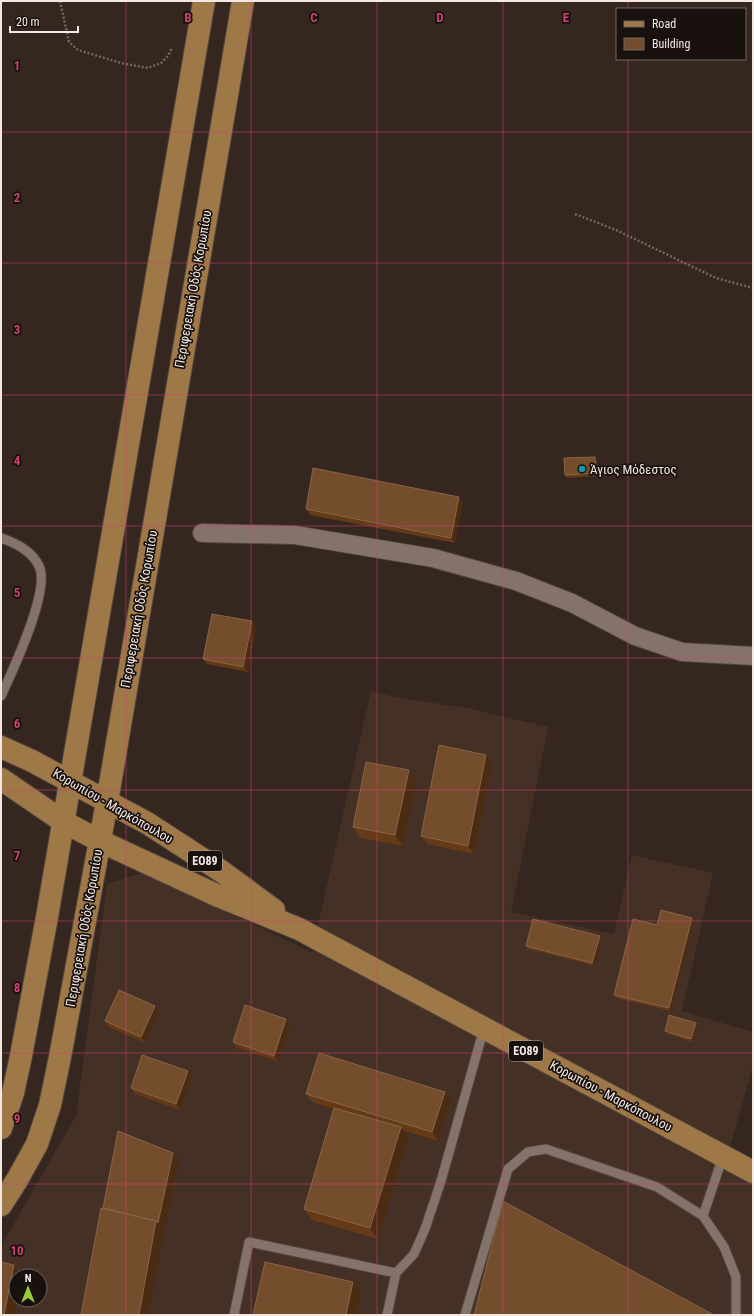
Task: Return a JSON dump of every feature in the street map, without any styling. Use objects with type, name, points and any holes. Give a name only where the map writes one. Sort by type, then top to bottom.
[{"type":"main road","points":[[1,1128],[13,1093],[21,1056],[64,822],[204,1]]},
{"type":"main road","name":"Περιφερειακή Οδός Κορωπίου","points":[[1,1205],[37,1144],[50,1105],[60,1057],[107,802],[243,1]]},
{"type":"main road","name":"Κορωπίου - Μαρκόπουλου","points":[[1,747],[32,761],[146,823],[221,871],[299,929]]},
{"type":"main road","name":"Κορωπίου - Μαρκόπουλου","points":[[1,779],[64,822],[100,841],[216,895],[299,929],[753,1172]]},
{"type":"street","points":[[202,533],[295,535],[432,558],[516,581],[572,603],[635,636],[682,652],[753,656]]},
{"type":"lane","points":[[1,538],[30,552],[40,567],[41,584],[20,656],[1,696]]},
{"type":"lane","points":[[387,1315],[396,1273],[414,1254],[425,1229],[441,1181],[484,1028]]},
{"type":"lane","points":[[465,1315],[508,1169],[528,1152],[546,1149],[656,1187],[703,1216],[724,1247],[736,1277],[736,1315]]},
{"type":"lane","points":[[703,1216],[723,1156]]},
{"type":"lane","points":[[234,1315],[249,1242],[396,1273]]},
{"type":"path","points":[[60,1],[69,42],[78,50],[121,63],[148,68],[161,63],[168,56],[175,42]]},
{"type":"path","points":[[575,214],[616,230],[716,278],[753,288]]},
{"type":"shaded area","points":[[371,691],[395,697],[466,708],[548,727],[511,912],[614,934],[632,855],[713,873],[682,1011],[753,1032],[753,1065],[730,1147],[753,1160],[753,1315],[1,1315],[1,1246],[76,1116],[107,884],[145,872],[313,953],[319,920]]},
{"type":"building","name":"Άγιος Μόδεστος","points":[[595,457],[596,473],[565,475],[564,458]]},
{"type":"building","points":[[313,468],[459,497],[451,538],[306,509]]},
{"type":"building","points":[[212,614],[252,621],[243,667],[203,659]]},
{"type":"building","points":[[439,745],[486,755],[468,846],[421,836]]},
{"type":"building","points":[[366,762],[409,770],[395,835],[353,827]]},
{"type":"building","points":[[661,910],[692,918],[669,1008],[614,995],[633,919],[657,925]]},
{"type":"building","points":[[533,919],[600,936],[592,963],[526,946]]},
{"type":"building","points":[[119,990],[155,1006],[141,1037],[105,1021]]},
{"type":"building","points":[[245,1005],[286,1019],[274,1056],[233,1042]]},
{"type":"building","points":[[669,1015],[696,1023],[691,1039],[665,1031]]},
{"type":"building","points":[[319,1053],[445,1092],[432,1132],[306,1094]]},
{"type":"building","points":[[142,1055],[188,1071],[176,1104],[131,1088]]},
{"type":"building","points":[[334,1108],[401,1127],[370,1228],[304,1209]]},
{"type":"building","points":[[118,1131],[173,1153],[158,1223],[156,1221],[103,1208]]},
{"type":"building","points":[[503,1201],[714,1315],[474,1315]]},
{"type":"building","points":[[101,1208],[156,1221],[139,1315],[81,1315]]},
{"type":"building","points":[[1,1262],[14,1265],[13,1268],[8,1268],[8,1295],[4,1315],[1,1315]]},
{"type":"building","points":[[265,1262],[353,1282],[346,1315],[253,1315]]},
{"type":"place","name":"Άγιος Μόδεστος","points":[[582,469]]}]
